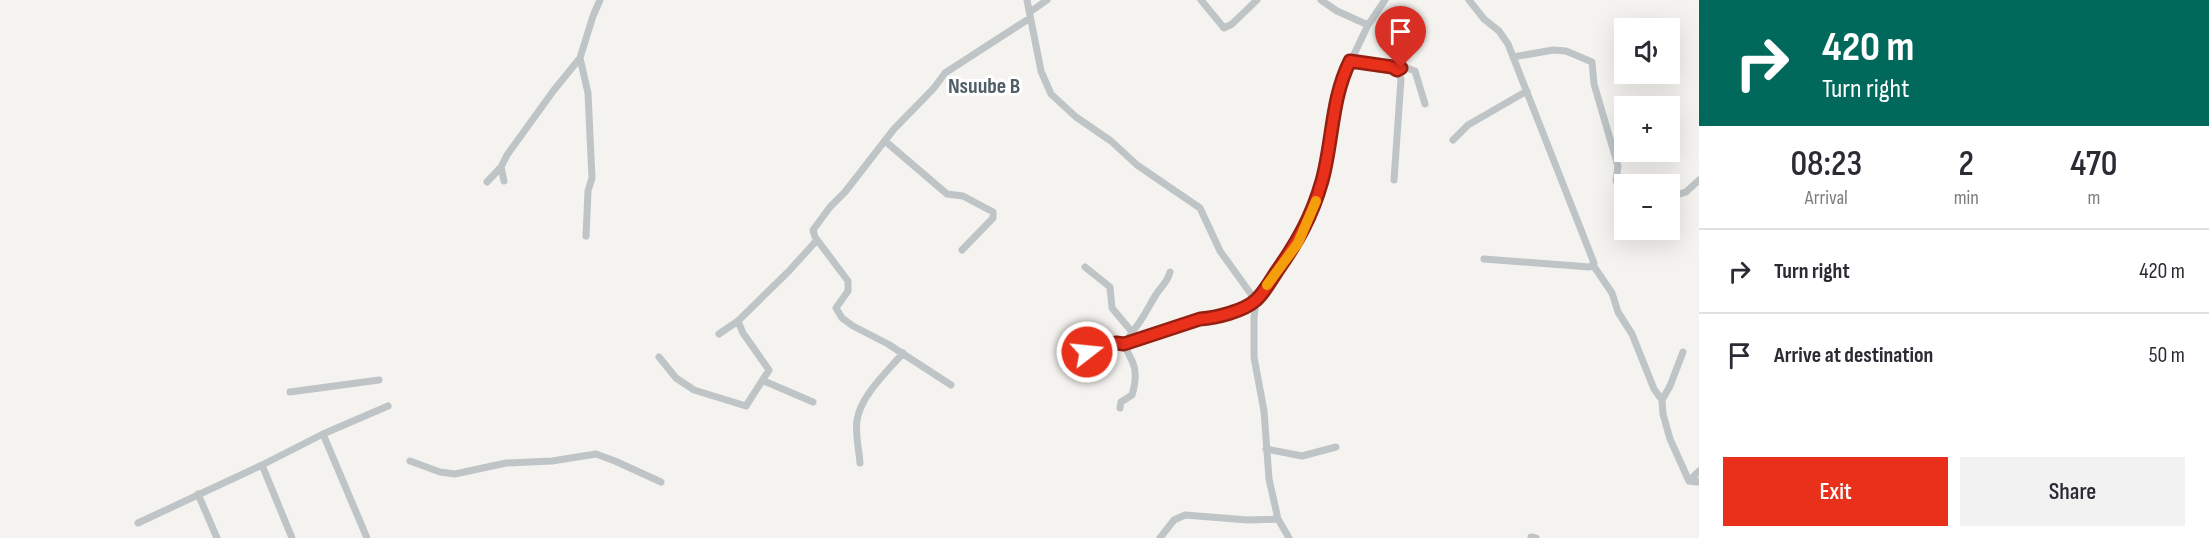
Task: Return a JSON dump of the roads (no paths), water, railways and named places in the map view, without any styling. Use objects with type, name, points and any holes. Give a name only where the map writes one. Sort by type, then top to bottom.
[{"type":"street","points":[[487,182],[580,58],[600,0]]},
{"type":"street","points":[[1027,0],[1041,71],[1051,94],[1076,117],[1111,141],[1137,165],[1200,208],[1220,251],[1256,301]]},
{"type":"street","points":[[951,385],[903,353],[853,326],[837,313],[837,305],[848,291],[848,281],[817,240],[813,233],[814,228],[894,129],[951,68],[1000,39],[1047,0]]},
{"type":"street","points":[[1201,0],[1224,28],[1232,24],[1257,0]]},
{"type":"street","points":[[1321,0],[1337,11],[1368,25]]},
{"type":"street","points":[[1289,538],[1278,519],[1273,504],[1264,411],[1254,357],[1256,301],[1298,243],[1308,222],[1323,179],[1337,96],[1350,61],[1368,25],[1385,0]]},
{"type":"street","points":[[1469,0],[1484,19],[1505,38],[1514,57],[1593,259],[1593,265],[1612,293],[1618,312],[1632,334],[1654,389],[1662,400],[1663,414],[1670,439],[1689,481],[1697,482]]},
{"type":"street","points":[[1514,57],[1526,53],[1566,51],[1592,62],[1594,84],[1618,166],[1617,174]]},
{"type":"street","points":[[580,58],[588,93],[592,178],[588,191],[586,236]]},
{"type":"street","points":[[1350,61],[1415,71],[1425,104]]},
{"type":"street","points":[[1394,180],[1401,85],[1397,70]]},
{"type":"street","points":[[1453,140],[1468,125],[1527,91]]},
{"type":"street","points":[[885,141],[947,194],[963,195],[993,212],[993,218],[962,250]]},
{"type":"street","points":[[501,166],[504,181]]},
{"type":"street","points":[[1680,194],[1686,192],[1699,180]]},
{"type":"street","points":[[719,334],[738,321],[817,240]]},
{"type":"street","points":[[1484,259],[1586,267],[1593,265]]},
{"type":"street","points":[[1085,267],[1110,287],[1112,308],[1132,332]]},
{"type":"street","points":[[1124,344],[1168,280],[1170,272]]},
{"type":"street","points":[[1087,352],[1116,343],[1124,344],[1200,319],[1232,312],[1256,301]]},
{"type":"street","points":[[659,357],[676,378],[694,390],[746,406],[769,370],[738,321]]},
{"type":"street","points":[[1120,408],[1121,402],[1132,395],[1135,385],[1133,363],[1124,344]]},
{"type":"street","points":[[1662,400],[1683,352]]},
{"type":"street","points":[[860,463],[857,427],[860,412],[873,389],[903,353]]},
{"type":"street","points":[[290,392],[379,380]]},
{"type":"street","points":[[764,381],[813,402]]},
{"type":"street","points":[[138,522],[323,434],[388,406]]},
{"type":"street","points":[[323,434],[367,538]]},
{"type":"street","points":[[1266,449],[1302,456],[1336,447]]},
{"type":"street","points":[[410,461],[440,472],[455,474],[506,463],[552,461],[596,454],[661,482]]},
{"type":"street","points":[[262,465],[292,538]]},
{"type":"street","points":[[1697,482],[1694,475],[1699,471]]},
{"type":"street","points":[[198,494],[217,538]]},
{"type":"street","points":[[1160,538],[1173,520],[1185,515],[1248,520],[1278,519]]},
{"type":"district","name":"Nsuube B","points":[[984,86]]}]
